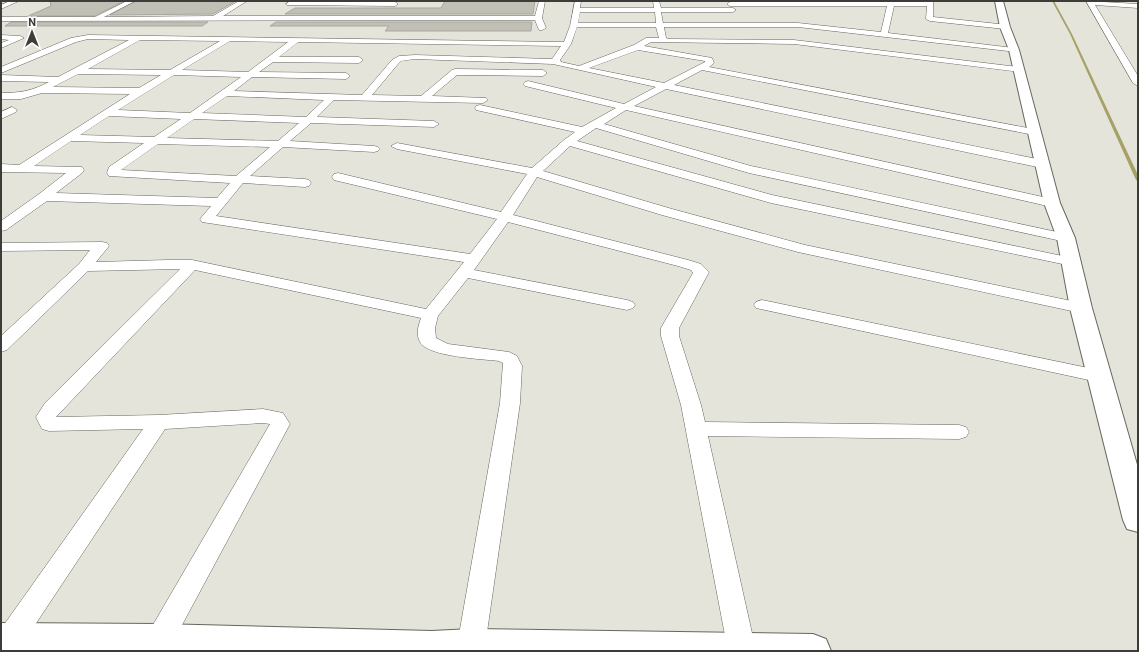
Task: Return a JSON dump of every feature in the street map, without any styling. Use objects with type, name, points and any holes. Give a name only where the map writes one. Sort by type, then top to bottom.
[{"type":"street","points":[[1,7],[16,1]]},
{"type":"street","points":[[94,19],[132,1]]},
{"type":"street","points":[[214,18],[244,1]]},
{"type":"street","points":[[542,1],[538,18],[542,28]]},
{"type":"street","points":[[656,1],[658,25],[663,40]]},
{"type":"street","points":[[999,1],[1005,27],[1014,50],[1052,203],[1066,238],[1081,308],[1098,376],[1138,520]]},
{"type":"street","points":[[1090,2],[1138,6]]},
{"type":"street","points":[[1090,2],[1138,83]]},
{"type":"street","points":[[267,18],[286,6],[396,3]]},
{"type":"street","points":[[381,19],[396,3]]},
{"type":"street","points":[[555,62],[567,44],[574,25],[577,6],[658,11],[730,5],[930,3],[929,18],[933,20],[1005,27]]},
{"type":"street","points":[[765,4],[776,19]]},
{"type":"street","points":[[884,35],[891,4]]},
{"type":"street","points":[[730,5],[744,41]]},
{"type":"street","points":[[1,19],[538,18]]},
{"type":"street","points":[[574,25],[737,24],[776,19],[798,24],[827,24],[884,35],[1014,50]]},
{"type":"street","points":[[787,42],[798,24]]},
{"type":"street","points":[[952,43],[956,34]]},
{"type":"street","points":[[1,37],[20,38],[1,46]]},
{"type":"street","points":[[1,70],[78,39],[139,38],[567,44]]},
{"type":"street","points":[[1,96],[21,96],[41,90],[139,38]]},
{"type":"street","points":[[21,169],[108,112],[229,40]]},
{"type":"street","points":[[296,40],[225,93],[114,170],[113,173],[305,183]]},
{"type":"street","points":[[581,68],[637,47],[649,40],[663,40],[787,42],[1018,70]]},
{"type":"street","points":[[471,646],[510,403],[513,366],[511,360],[504,356],[444,349],[428,341],[426,328],[430,315],[505,217],[534,172],[568,142],[590,128],[625,107],[703,68],[710,63],[709,60],[637,47]]},
{"type":"street","points":[[365,98],[399,59],[415,57],[555,62],[562,65],[1042,164]]},
{"type":"street","points":[[272,59],[359,60]]},
{"type":"street","points":[[703,68],[1034,132]]},
{"type":"street","points":[[77,71],[252,73],[346,76]]},
{"type":"street","points":[[424,98],[455,72],[543,74]]},
{"type":"street","points":[[1,78],[60,80]]},
{"type":"street","points":[[528,84],[1052,203]]},
{"type":"street","points":[[41,90],[142,91]]},
{"type":"street","points":[[225,93],[365,98],[424,98],[481,104],[590,128],[749,169],[1066,238]]},
{"type":"street","points":[[332,97],[308,120],[240,179],[207,219],[474,259]]},
{"type":"street","points":[[1,116],[12,110]]},
{"type":"street","points":[[108,112],[434,124]]},
{"type":"street","points":[[68,138],[374,148]]},
{"type":"street","points":[[568,142],[771,199],[1072,262]]},
{"type":"street","points":[[397,146],[534,172],[667,212],[803,249],[1081,308]]},
{"type":"street","points":[[1,168],[78,170],[44,197],[1,227]]},
{"type":"street","points":[[338,177],[505,217],[683,263],[696,267],[701,272],[670,328],[670,336],[691,405],[742,650]]},
{"type":"street","points":[[44,197],[221,202]]},
{"type":"street","points":[[1,247],[102,246],[84,267],[1,346]]},
{"type":"street","points":[[84,267],[168,264],[192,265],[430,315]]},
{"type":"street","points":[[156,646],[280,424],[276,418],[264,416],[160,422],[49,424],[46,417],[52,408],[192,265]]},
{"type":"street","points":[[464,272],[627,305]]},
{"type":"street","points":[[762,305],[1098,376]]},
{"type":"street","points":[[5,640],[160,422]]},
{"type":"street","points":[[696,429],[959,432]]},
{"type":"street","points":[[5,640],[156,646],[431,649],[471,646],[813,651]]},
{"type":"building","points":[[50,1],[124,1],[95,16],[28,16],[51,6]]},
{"type":"building","points":[[136,1],[236,1],[213,14],[110,15]]},
{"type":"building","points":[[445,1],[535,1],[533,14],[285,14],[295,8],[441,8]]},
{"type":"building","points":[[11,22],[208,22],[202,26],[5,26]]},
{"type":"building","points":[[276,22],[532,22],[531,31],[385,31],[389,26],[270,26]]},
{"type":"waterway","points":[[1053,1],[1071,34],[1138,180]]}]
